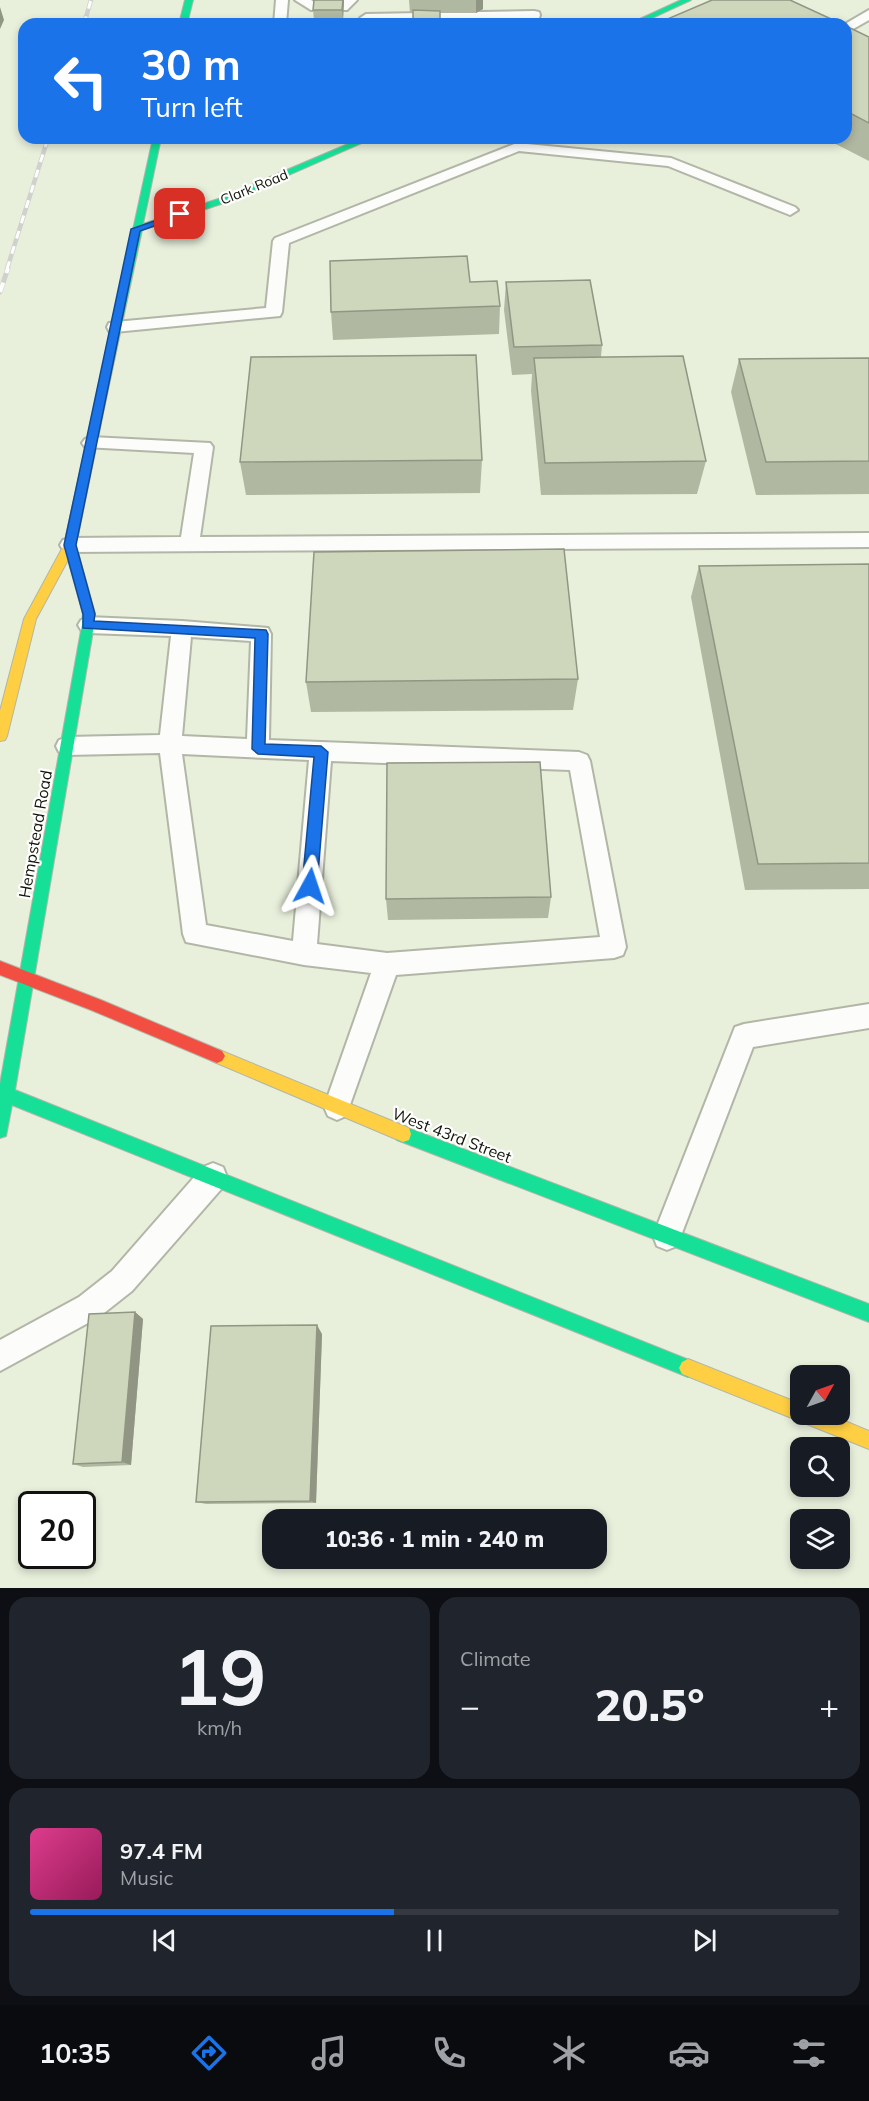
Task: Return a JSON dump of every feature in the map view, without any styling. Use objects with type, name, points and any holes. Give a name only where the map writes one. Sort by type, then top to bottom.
[{"type":"main road","points":[[184,18],[189,0]]},
{"type":"main road","points":[[646,18],[687,0]]},
{"type":"main road","name":"Hempstead Road","points":[[0,735],[30,619],[70,545],[156,144]]},
{"type":"main road","name":"Clark Road","points":[[136,229],[224,200],[355,144]]},
{"type":"main road","name":"Hempstead Road","points":[[0,1130],[3,1093],[27,979],[88,625],[89,614],[70,545]]},
{"type":"main road","name":"West 43rd Street","points":[[0,968],[96,1005],[337,1107],[869,1313]]},
{"type":"main road","points":[[3,1093],[790,1409]]},
{"type":"main road","points":[[831,1425],[869,1440]]},
{"type":"lane","points":[[280,18],[282,0]]},
{"type":"lane","points":[[301,0],[315,7]]},
{"type":"lane","points":[[365,0],[366,18]]},
{"type":"lane","points":[[531,0],[535,18]]},
{"type":"lane","points":[[852,26],[869,14]]},
{"type":"lane","points":[[852,33],[861,37]]},
{"type":"lane","points":[[115,327],[274,312],[281,241],[517,147],[671,162],[790,210]]},
{"type":"lane","points":[[91,443],[204,447],[189,545]]},
{"type":"lane","points":[[70,545],[869,540]]},
{"type":"lane","points":[[88,625],[261,634],[258,749]]},
{"type":"lane","points":[[67,746],[170,744],[579,761],[614,947],[387,964],[304,954],[195,934],[170,744],[182,629]]},
{"type":"lane","points":[[304,954],[321,752]]},
{"type":"lane","points":[[337,1107],[387,964]]},
{"type":"lane","points":[[667,1236],[744,1036],[869,1016]]},
{"type":"lane","points":[[0,1356],[89,1307],[122,1281],[213,1177]]},
{"type":"building","points":[[314,0],[343,0],[342,10],[313,10]]},
{"type":"building","points":[[712,0],[790,0],[829,18],[670,18]]},
{"type":"building","points":[[413,10],[440,11],[440,18],[413,18]]},
{"type":"building","points":[[852,29],[869,37],[869,123],[852,114]]},
{"type":"building","points":[[467,256],[470,282],[497,281],[500,306],[331,312],[330,261]]},
{"type":"building","points":[[590,280],[602,345],[514,347],[506,282]]},
{"type":"building","points":[[476,355],[482,460],[240,462],[251,357]]},
{"type":"building","points":[[683,356],[706,461],[545,463],[534,358]]},
{"type":"building","points":[[869,358],[869,461],[766,462],[739,359]]},
{"type":"building","points":[[564,549],[578,679],[306,682],[314,552]]},
{"type":"building","points":[[869,564],[869,863],[758,864],[699,566]]},
{"type":"building","points":[[540,762],[551,897],[386,899],[387,763]]},
{"type":"building","points":[[135,1312],[122,1462],[73,1464],[89,1314]]},
{"type":"building","points":[[317,1325],[310,1501],[196,1502],[211,1326]]},
{"type":"railway","points":[[86,18],[91,0]]},
{"type":"railway","points":[[7,269],[46,144]]},
{"type":"railway","points":[[0,292],[8,268]]},
{"type":"traffic: fast","points":[[184,18],[189,0]]},
{"type":"traffic: fast","points":[[646,18],[687,0]]},
{"type":"traffic: fast","points":[[98,413],[156,144]]},
{"type":"traffic: fast","points":[[136,229],[224,200],[355,144]]},
{"type":"traffic: fast","points":[[0,1130],[88,625],[89,614],[70,545]]},
{"type":"traffic: fast","points":[[0,1092],[688,1368]]},
{"type":"traffic: fast","points":[[403,1134],[869,1313]]},
{"type":"traffic: slow","points":[[0,736],[30,619],[70,545],[98,413]]},
{"type":"traffic: slow","points":[[217,1056],[403,1134]]},
{"type":"traffic: slow","points":[[688,1368],[790,1409]]},
{"type":"traffic: slow","points":[[832,1425],[869,1440]]},
{"type":"traffic: jam","points":[[0,968],[217,1056]]},
{"type":"route","points":[[180,214],[136,229],[70,545],[89,614],[88,625],[261,634],[258,749],[321,752],[310,886]]}]
